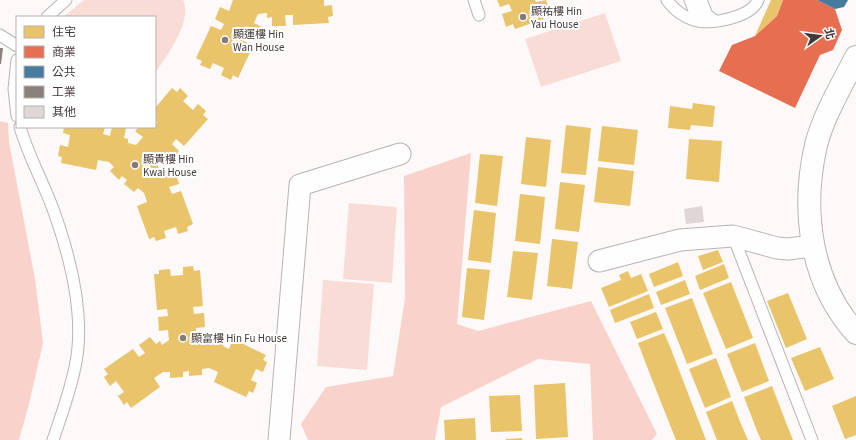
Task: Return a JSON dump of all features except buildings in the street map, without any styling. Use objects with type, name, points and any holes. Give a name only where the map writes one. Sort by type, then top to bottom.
[{"type":"street","points":[[856,57],[831,106],[817,144],[811,179],[809,214],[812,246],[830,296],[845,321],[856,333]]},
{"type":"street","points":[[279,440],[300,185],[400,154]]},
{"type":"street","points":[[600,261],[680,240],[733,236],[777,248],[788,249],[812,246]]},
{"type":"lane","points":[[48,16],[66,0]]},
{"type":"lane","points":[[474,0],[480,15]]},
{"type":"lane","points":[[667,0],[680,13],[698,21],[715,21],[739,16],[749,11],[758,0]]},
{"type":"lane","points":[[690,0],[698,21]]},
{"type":"lane","points":[[701,0],[707,15],[715,21]]},
{"type":"lane","points":[[0,35],[16,45]]},
{"type":"lane","points":[[16,70],[14,89],[16,107]]},
{"type":"lane","points":[[20,128],[53,210],[73,279],[77,308],[78,342],[76,366],[66,403],[52,440]]},
{"type":"lane","points":[[733,236],[812,440]]},
{"type":"shaded area","points":[[84,0],[183,0],[185,8],[185,18],[182,28],[172,48],[156,72],[156,16],[64,16]]},
{"type":"shaded area","points":[[605,13],[621,61],[541,87],[525,39]]},
{"type":"shaded area","points":[[0,121],[8,123],[9,142],[35,279],[43,343],[19,440],[0,440]]},
{"type":"shaded area","points":[[471,153],[457,324],[478,331],[591,301],[657,434],[652,440],[593,440],[590,364],[538,359],[441,407],[435,440],[308,440],[301,424],[326,387],[393,376],[405,298],[404,176]]},
{"type":"shaded area","points":[[349,203],[397,207],[392,283],[343,279]]},
{"type":"shaded area","points":[[323,280],[374,284],[367,370],[317,366]]},
{"type":"place","name":"顯祐樓 Hin Yau House","points":[[523,17]]},
{"type":"place","name":"顯運樓 Hin Wan House","points":[[225,40]]},
{"type":"place","name":"顯貴樓 Hin Kwai House","points":[[135,165]]},
{"type":"place","name":"顯富樓 Hin Fu House","points":[[183,338]]}]
